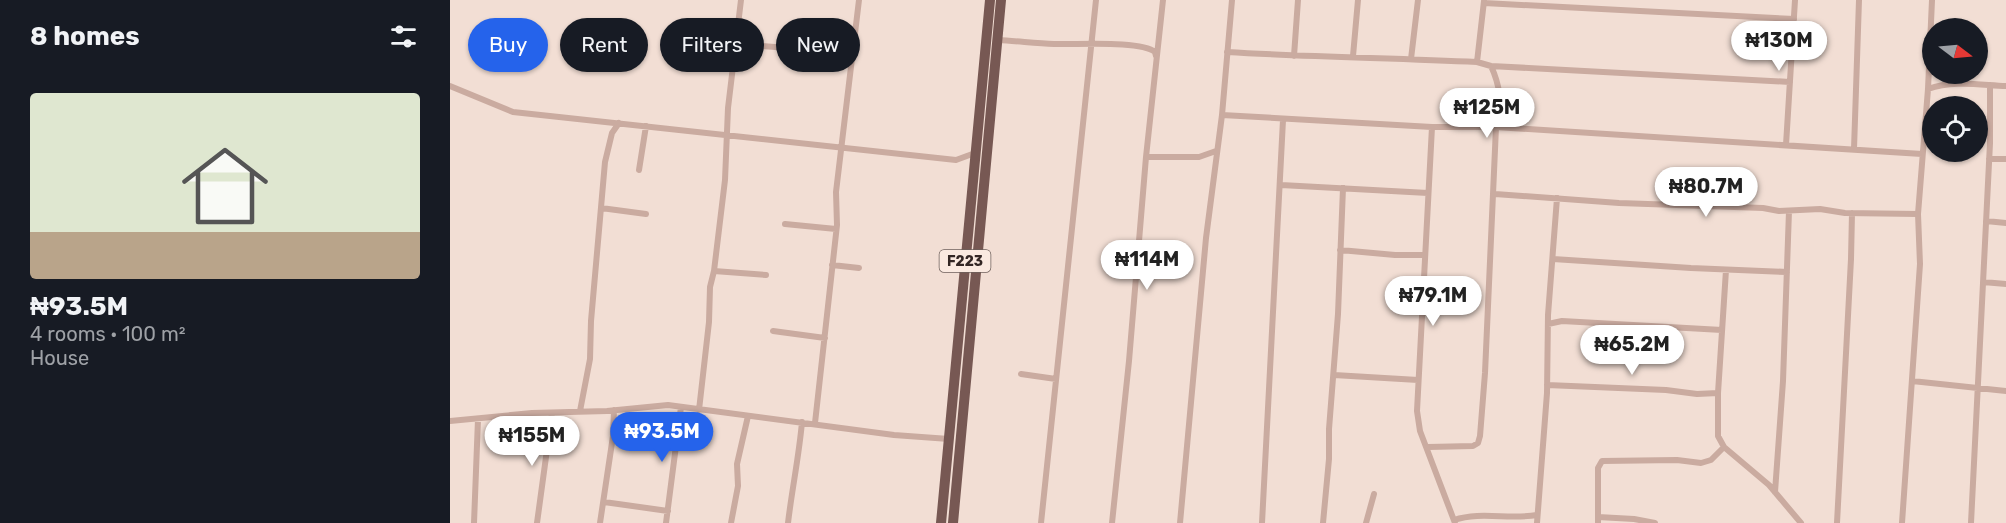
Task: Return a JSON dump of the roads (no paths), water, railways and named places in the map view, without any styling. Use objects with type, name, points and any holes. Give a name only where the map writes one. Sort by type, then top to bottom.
[{"type":"main road","name":"F223","points":[[941,523],[990,0]]},
{"type":"main road","name":"F223","points":[[953,523],[1002,0]]},
{"type":"main road","points":[[967,237],[980,238]]},
{"type":"street","points":[[739,18],[741,0]]},
{"type":"street","points":[[857,18],[859,0]]},
{"type":"street","points":[[1041,523],[1096,0]]},
{"type":"street","points":[[1112,523],[1129,361],[1155,52],[1163,0]]},
{"type":"street","points":[[1180,523],[1206,238],[1222,115],[1232,0]]},
{"type":"street","points":[[1293,56],[1298,0]]},
{"type":"street","points":[[1353,57],[1358,0]]},
{"type":"street","points":[[1412,59],[1418,0]]},
{"type":"street","points":[[1786,145],[1795,0]]},
{"type":"street","points":[[1854,149],[1859,0]]},
{"type":"street","points":[[1927,96],[1932,0]]},
{"type":"street","points":[[1477,62],[1484,1],[1794,19]]},
{"type":"street","points":[[998,40],[1123,45],[1155,52]]},
{"type":"street","points":[[1227,52],[1477,62],[1491,66],[1790,82]]},
{"type":"street","points":[[1428,447],[1473,446],[1478,443],[1480,436],[1495,194],[1496,127],[1500,124],[1501,104],[1491,66]]},
{"type":"street","points":[[699,410],[709,322],[710,286],[714,271],[725,180],[733,72]]},
{"type":"street","points":[[815,423],[836,229],[836,192],[852,72]]},
{"type":"street","points":[[1928,90],[1942,84],[1953,83],[2006,86]]},
{"type":"street","points":[[1971,523],[1989,159],[1990,85]]},
{"type":"street","points":[[450,86],[513,112],[956,160],[975,153]]},
{"type":"street","points":[[1222,115],[1432,127],[1496,127],[1922,154],[1918,214],[1920,264],[1903,479],[1902,523]]},
{"type":"street","points":[[1262,523],[1283,120]]},
{"type":"street","points":[[580,411],[590,363],[591,321],[604,175],[609,143],[619,123]]},
{"type":"street","points":[[639,170],[646,126]]},
{"type":"street","points":[[1432,127],[1418,380],[1417,411],[1420,431],[1455,521],[1474,515],[1527,517],[1537,515]]},
{"type":"street","points":[[1146,157],[1199,158],[1216,151]]},
{"type":"street","points":[[1989,159],[2006,159]]},
{"type":"street","points":[[1281,185],[1428,193]]},
{"type":"street","points":[[1323,523],[1338,314],[1343,188]]},
{"type":"street","points":[[1495,194],[1619,203],[1918,214]]},
{"type":"street","points":[[1537,523],[1557,198]]},
{"type":"street","points":[[601,208],[646,214]]},
{"type":"street","points":[[1775,493],[1789,211]]},
{"type":"street","points":[[1837,523],[1852,213]]},
{"type":"street","points":[[1986,221],[2006,223]]},
{"type":"street","points":[[785,224],[836,229]]},
{"type":"street","points":[[1340,250],[1424,255]]},
{"type":"street","points":[[1553,259],[1787,272]]},
{"type":"street","points":[[832,265],[859,268]]},
{"type":"street","points":[[1726,270],[1718,393],[1718,436],[1724,447],[1769,484],[1801,523]]},
{"type":"street","points":[[714,271],[766,275]]},
{"type":"street","points":[[1983,282],[2006,284]]},
{"type":"street","points":[[1548,324],[1563,321],[1722,330]]},
{"type":"street","points":[[773,331],[825,338]]},
{"type":"street","points":[[1022,374],[1056,379]]},
{"type":"street","points":[[1334,375],[1418,380]]},
{"type":"street","points":[[1912,381],[2006,391]]},
{"type":"street","points":[[1547,385],[1666,390],[1697,394],[1718,393]]},
{"type":"street","points":[[450,421],[532,413],[614,410],[650,406],[681,407],[905,436],[949,439]]},
{"type":"street","points":[[666,523],[681,407]]},
{"type":"street","points":[[600,523],[613,436],[614,410]]},
{"type":"street","points":[[537,523],[552,413]]},
{"type":"street","points":[[731,523],[738,486],[737,464],[748,416]]},
{"type":"street","points":[[474,523],[478,419]]},
{"type":"street","points":[[788,523],[793,480],[799,457],[802,422]]},
{"type":"street","points":[[1655,523],[1634,519],[1598,520],[1598,468],[1602,461],[1677,460],[1701,464],[1711,460],[1724,447]]},
{"type":"street","points":[[1365,523],[1374,494]]},
{"type":"street","points":[[604,502],[668,511]]}]
